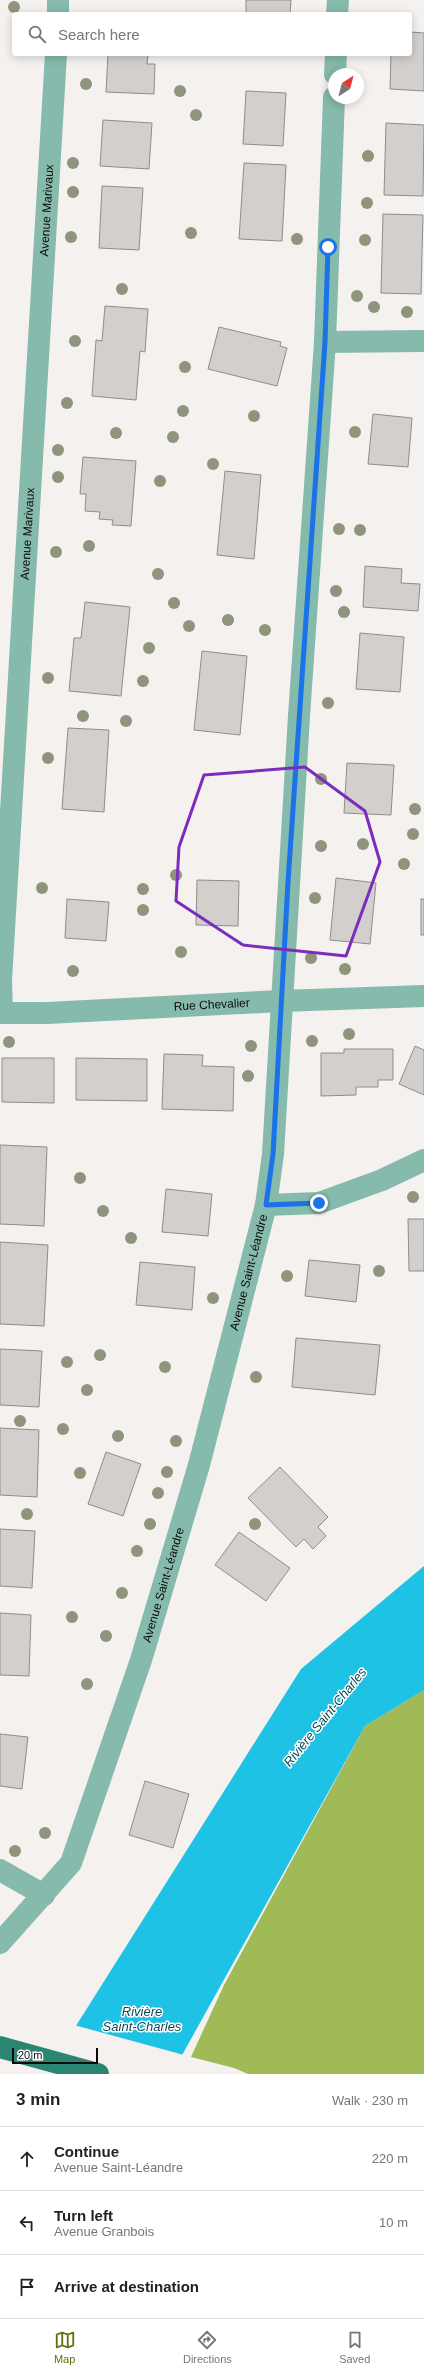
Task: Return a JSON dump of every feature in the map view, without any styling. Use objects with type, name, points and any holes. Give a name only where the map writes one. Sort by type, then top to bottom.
[{"type":"main road","points":[[0,2047],[98,2074]]},
{"type":"street","points":[[58,0],[58,12]]},
{"type":"street","points":[[337,12],[338,0]]},
{"type":"street","name":"Avenue Marivaux","points":[[1,1013],[0,980],[49,198],[56,56]]},
{"type":"street","points":[[335,68],[336,56]]},
{"type":"street","name":"Avenue Saint-Léandre","points":[[0,1943],[44,1895],[70,1863],[141,1660],[199,1465],[266,1205],[273,1154],[281,1001],[325,342],[334,104]]},
{"type":"street","points":[[325,342],[424,341]]},
{"type":"street","name":"Rue Chevalier","points":[[1,1013],[47,1013],[281,1001],[424,996]]},
{"type":"street","points":[[266,1205],[319,1203],[382,1180],[424,1160]]},
{"type":"street","points":[[0,1870],[44,1895]]},
{"type":"highlighted area","points":[[305,767],[365,811],[380,862],[346,956],[243,945],[176,901],[179,847],[204,775]]},
{"type":"green space","points":[[424,1690],[424,2074],[248,2074],[234,2068],[191,2057],[224,1985],[365,1726]]},
{"type":"water","name":"Rivière Saint-Charles","points":[[424,1566],[424,1690],[365,1726],[176,2066],[39,2074],[62,2048],[301,1669]]},
{"type":"pier","points":[[74,2025],[184,2055],[172,2074],[37,2074],[60,2047]]},
{"type":"building","points":[[246,0],[291,0],[290,12],[246,12]]},
{"type":"building","points":[[412,32],[424,33],[424,91],[390,89],[391,56],[412,56]]},
{"type":"building","points":[[108,56],[148,56],[147,64],[155,64],[154,94],[106,92]]},
{"type":"building","points":[[246,91],[286,93],[283,146],[243,144]]},
{"type":"building","points":[[103,120],[152,123],[149,169],[100,166]]},
{"type":"building","points":[[386,123],[424,125],[423,196],[384,195]]},
{"type":"building","points":[[244,163],[286,165],[282,241],[239,239]]},
{"type":"building","points":[[102,186],[143,188],[139,250],[99,248]]},
{"type":"building","points":[[383,214],[423,215],[421,294],[381,293]]},
{"type":"building","points":[[105,306],[148,309],[145,352],[140,351],[136,400],[92,396],[96,340],[102,341]]},
{"type":"building","points":[[219,327],[281,342],[280,346],[287,348],[277,386],[208,369]]},
{"type":"building","points":[[373,414],[412,418],[408,467],[368,464]]},
{"type":"building","points":[[83,457],[136,461],[131,526],[112,525],[113,520],[99,519],[100,512],[85,511],[86,494],[80,494]]},
{"type":"building","points":[[225,471],[261,475],[254,559],[217,555]]},
{"type":"building","points":[[365,566],[402,569],[401,583],[420,584],[418,611],[363,607]]},
{"type":"building","points":[[85,602],[130,607],[121,696],[69,691],[74,638],[81,638]]},
{"type":"building","points":[[360,633],[404,637],[400,692],[356,689]]},
{"type":"building","points":[[202,651],[247,656],[240,735],[194,730]]},
{"type":"building","points":[[68,728],[109,730],[104,812],[62,809]]},
{"type":"building","points":[[347,763],[394,765],[391,815],[344,813]]},
{"type":"building","points":[[336,878],[376,883],[370,944],[330,940]]},
{"type":"building","points":[[197,880],[239,881],[238,926],[196,925]]},
{"type":"building","points":[[67,899],[109,902],[106,941],[65,938]]},
{"type":"building","points":[[421,899],[424,899],[424,935],[421,935]]},
{"type":"building","points":[[415,1046],[424,1050],[424,1095],[399,1084]]},
{"type":"building","points":[[344,1049],[393,1049],[393,1080],[378,1080],[378,1087],[356,1087],[356,1095],[321,1096],[321,1053],[344,1053]]},
{"type":"building","points":[[164,1054],[203,1055],[202,1066],[234,1067],[233,1111],[162,1109]]},
{"type":"building","points":[[2,1058],[54,1058],[54,1103],[2,1102]]},
{"type":"building","points":[[76,1058],[147,1059],[147,1101],[76,1100]]},
{"type":"building","points":[[0,1145],[47,1147],[44,1226],[0,1224]]},
{"type":"building","points":[[166,1189],[212,1194],[208,1236],[162,1232]]},
{"type":"building","points":[[408,1219],[424,1219],[424,1271],[409,1271]]},
{"type":"building","points":[[0,1242],[48,1245],[44,1326],[0,1324]]},
{"type":"building","points":[[309,1260],[360,1265],[356,1302],[305,1296]]},
{"type":"building","points":[[140,1262],[195,1267],[192,1310],[136,1305]]},
{"type":"building","points":[[296,1338],[380,1345],[375,1395],[292,1387]]},
{"type":"building","points":[[0,1349],[42,1351],[39,1407],[0,1405]]},
{"type":"building","points":[[0,1428],[39,1430],[37,1497],[0,1495]]},
{"type":"building","points":[[106,1452],[141,1464],[123,1516],[88,1504]]},
{"type":"building","points":[[280,1467],[328,1517],[318,1527],[326,1536],[313,1549],[304,1539],[296,1547],[248,1498]]},
{"type":"building","points":[[0,1529],[35,1531],[32,1588],[0,1586]]},
{"type":"building","points":[[239,1532],[290,1568],[266,1601],[215,1565]]},
{"type":"building","points":[[0,1613],[31,1615],[29,1676],[0,1675]]},
{"type":"building","points":[[0,1734],[28,1737],[22,1789],[0,1786]]},
{"type":"building","points":[[145,1781],[189,1794],[173,1848],[129,1835]]},
{"type":"route","points":[[319,1203],[266,1205],[273,1154],[288,882],[325,342],[328,247]]}]
